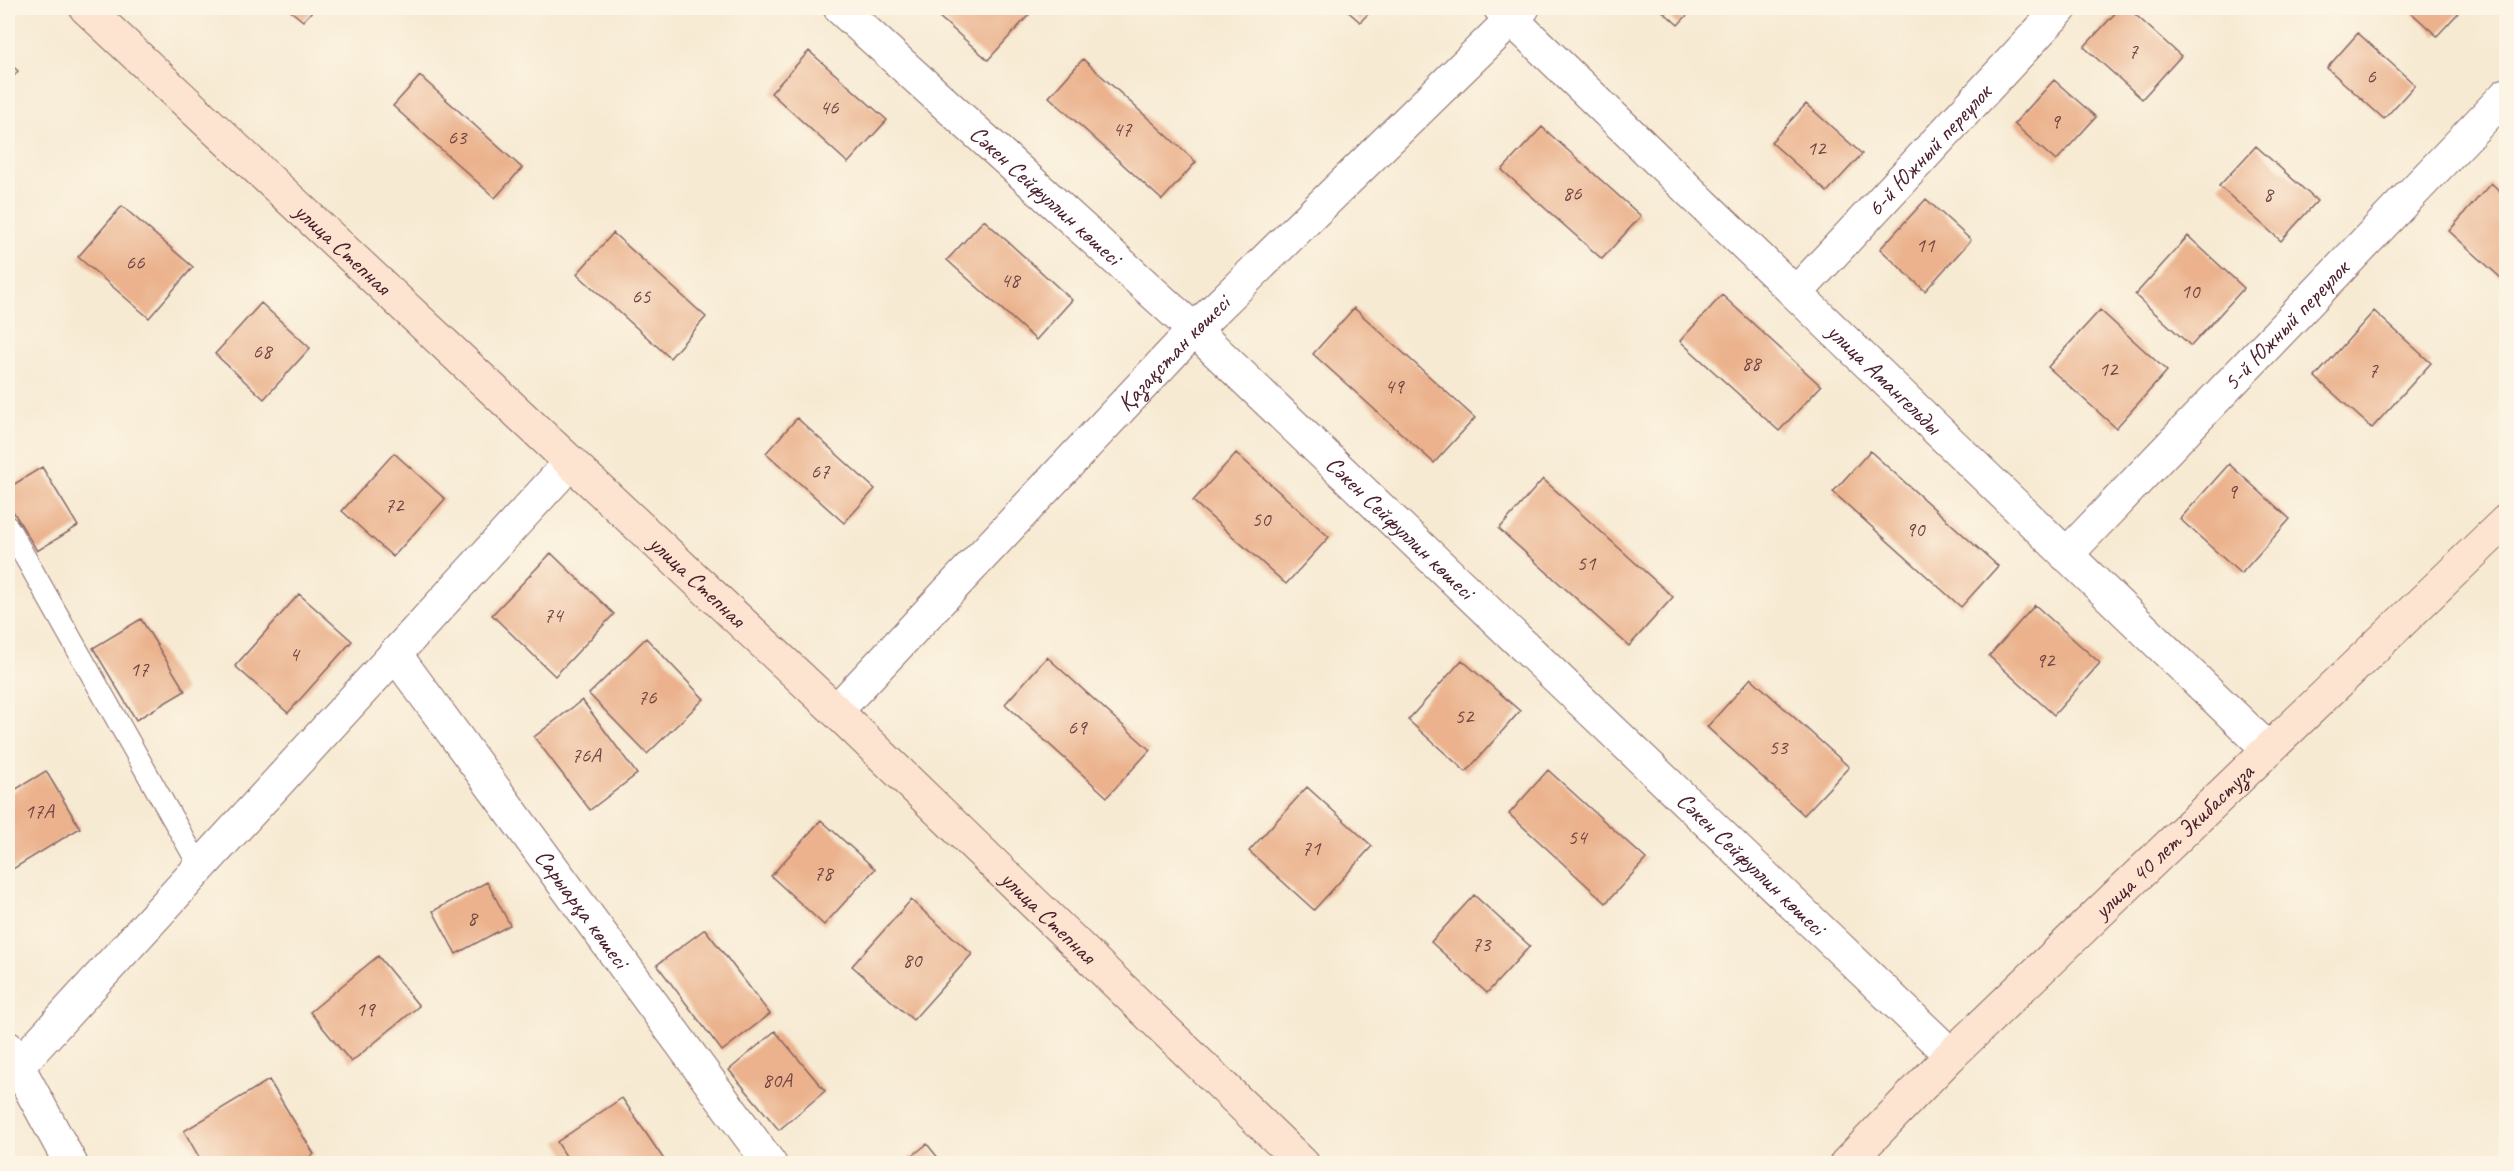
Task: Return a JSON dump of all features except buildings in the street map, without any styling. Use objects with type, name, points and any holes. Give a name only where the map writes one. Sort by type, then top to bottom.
[{"type":"street","name":"улица Степная","points":[[86,8],[836,711],[1303,1164]]},
{"type":"street","name":"Сәкен Сейфуллин көшесі","points":[[840,8],[1194,330],[1951,1055]]},
{"type":"street","name":"6-й Южный переулок","points":[[1796,293],[2061,8]]},
{"type":"street","name":"Қазақстан көшесі","points":[[836,711],[1194,330],[1512,11]]},
{"type":"street","name":"улица Амангельды","points":[[1512,11],[1796,293],[2268,749]]},
{"type":"street","name":"5-й Южный переулок","points":[[2066,555],[2506,95]]},
{"type":"street","points":[[71,1164],[13,1056],[200,867],[571,462]]},
{"type":"street","name":"улица 40 лет Экибастуза","points":[[1846,1164],[1951,1055],[2506,521]]},
{"type":"street","name":"Сарыарқа көшесі","points":[[394,654],[770,1164]]},
{"type":"lane","points":[[8,527],[200,867]]}]
